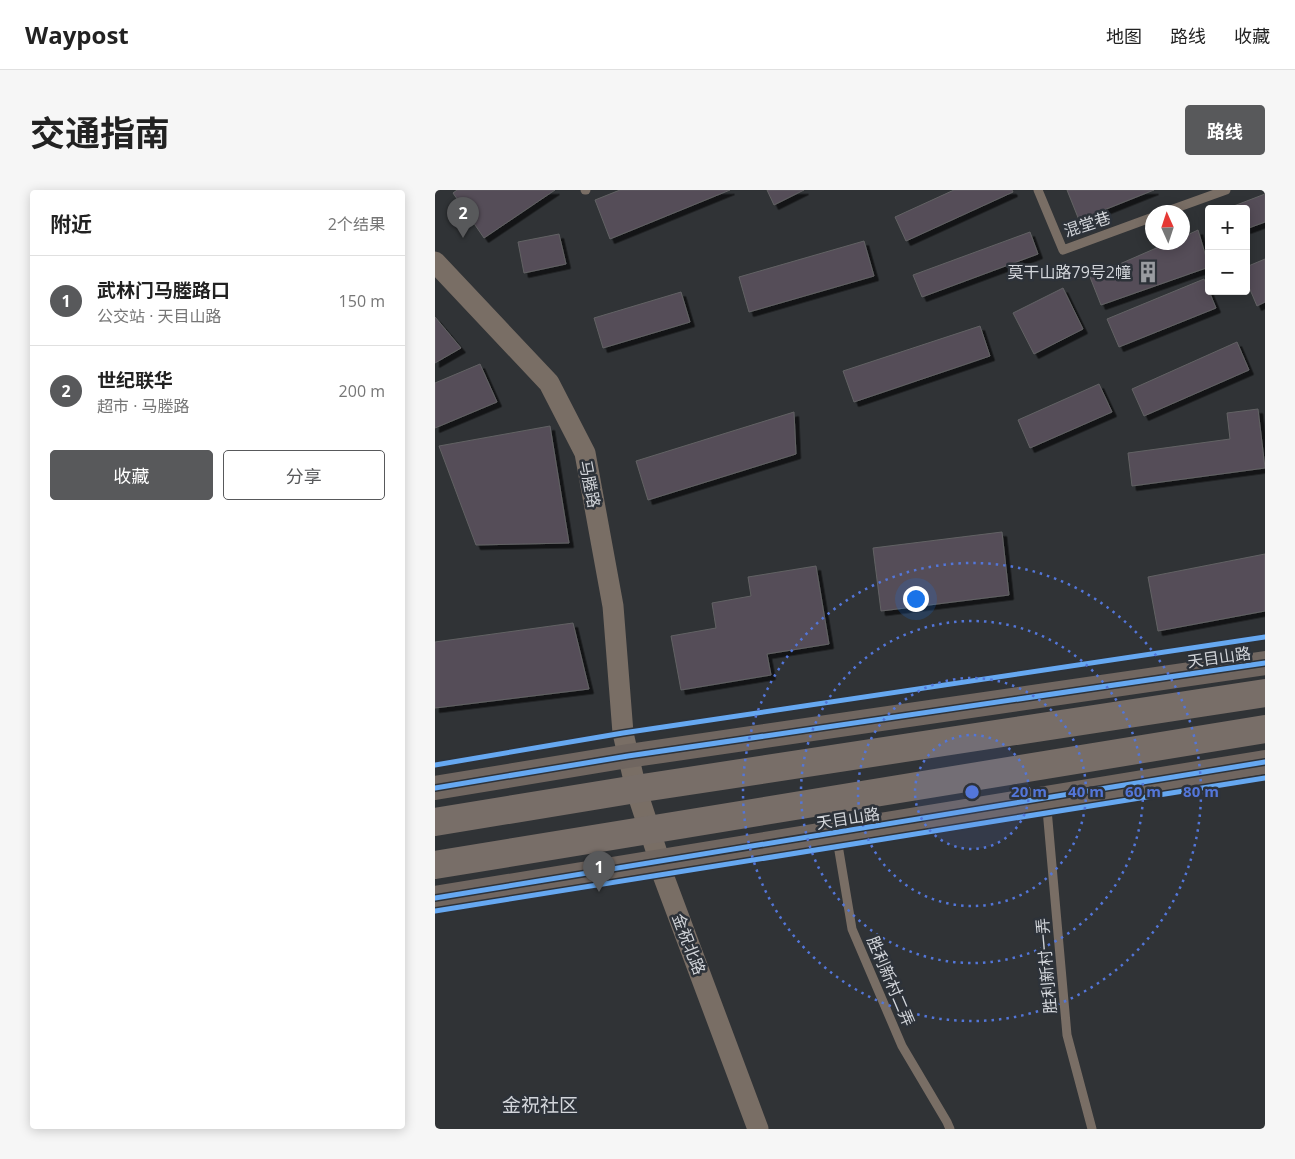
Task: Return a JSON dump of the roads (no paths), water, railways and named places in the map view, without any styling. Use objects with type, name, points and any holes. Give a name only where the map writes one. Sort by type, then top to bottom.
[{"type":"main road","name":"天目山路","points":[[435,788],[628,756],[1265,662]]},
{"type":"main road","points":[[435,822],[636,789],[1265,693]]},
{"type":"main road","name":"天目山路","points":[[435,865],[1265,728]]},
{"type":"main road","name":"天目山路","points":[[435,898],[1265,762]]},
{"type":"street","name":"马塍路","points":[[435,262],[549,383],[585,453],[613,606],[623,733],[628,756]]},
{"type":"street","name":"金祝北路","points":[[628,756],[636,789],[663,875],[758,1129]]},
{"type":"lane","name":"混堂巷","points":[[1037,190],[1063,250],[1145,220]]},
{"type":"lane","points":[[1184,205],[1226,190]]},
{"type":"lane","name":"胜利新村一弄","points":[[1046,798],[1067,1034],[1092,1129]]},
{"type":"lane","name":"胜利新村二弄","points":[[836,833],[853,929],[902,1046],[950,1129]]},
{"type":"place","name":"世纪联华","points":[[463,238]]},
{"type":"place","name":"莫干山路79号2幢","points":[[1148,272]]},
{"type":"place","name":"武林门马塍路口","points":[[599,892]]},
{"type":"district","name":"金祝社区","points":[[540,1105]]}]
